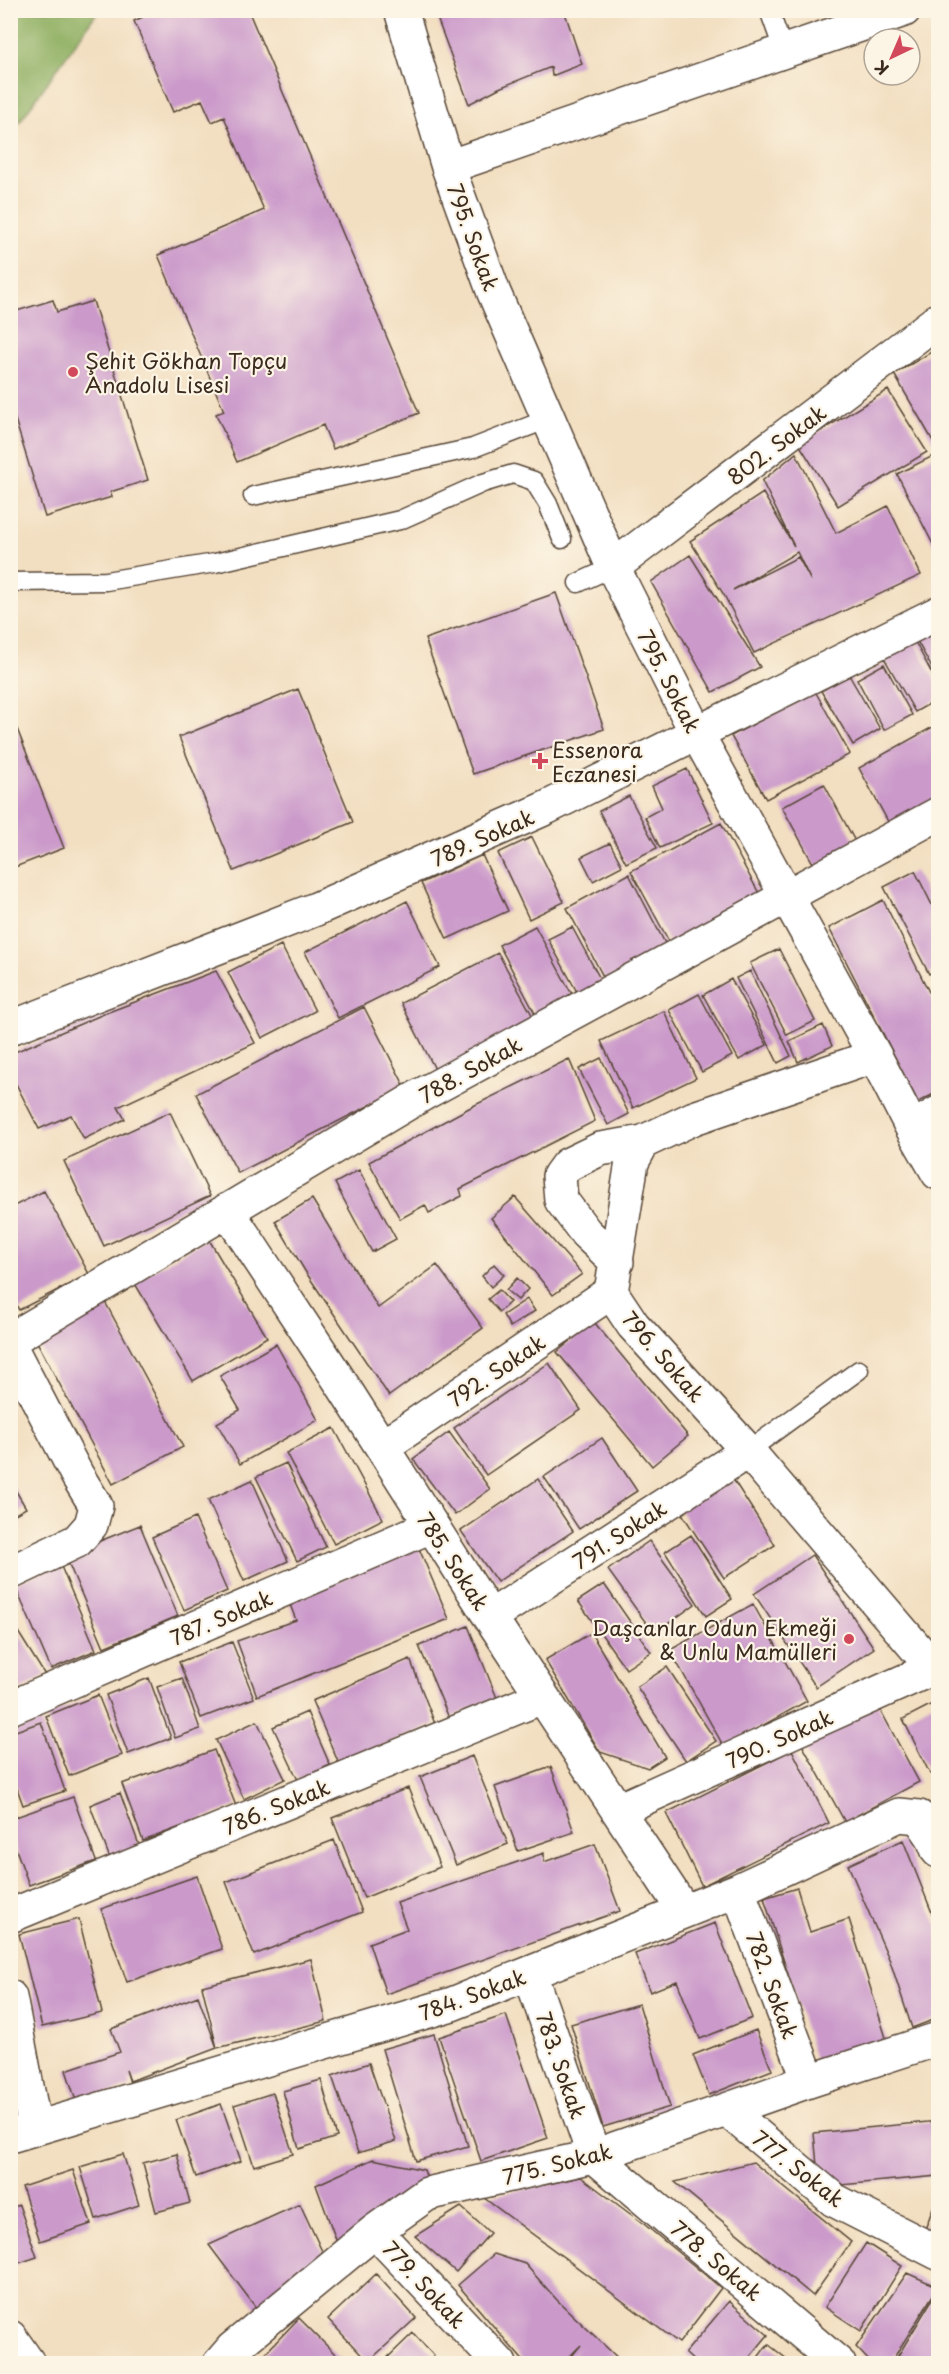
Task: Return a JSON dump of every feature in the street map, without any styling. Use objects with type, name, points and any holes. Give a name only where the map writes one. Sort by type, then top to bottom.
[{"type":"street","name":"795. Sokak","points":[[401,10],[448,167],[494,293],[613,567],[697,734],[875,1056],[925,1120],[939,1173]]},
{"type":"street","points":[[448,167],[904,10]]},
{"type":"street","name":"802. Sokak","points":[[613,567],[939,320]]},
{"type":"street","name":"789. Sokak","points":[[10,1028],[316,909],[546,808],[939,613]]},
{"type":"street","name":"788. Sokak","points":[[10,1340],[423,1094],[939,814]]},
{"type":"street","points":[[614,1277],[625,1192],[632,1162],[643,1142],[694,1118],[875,1056]]},
{"type":"street","name":"796. Sokak","points":[[643,1142],[600,1149],[567,1165],[560,1176],[561,1200],[586,1233],[614,1277],[633,1325],[748,1451],[936,1667]]},
{"type":"street","name":"785. Sokak","points":[[226,1210],[382,1447],[542,1697],[684,1911]]},
{"type":"street","name":"792. Sokak","points":[[382,1447],[614,1277]]},
{"type":"street","points":[[10,1346],[77,1475],[96,1506],[91,1525],[77,1541],[10,1573]]},
{"type":"street","name":"791. Sokak","points":[[490,1617],[748,1451]]},
{"type":"street","name":"787. Sokak","points":[[10,1708],[431,1526]]},
{"type":"street","name":"790. Sokak","points":[[618,1810],[936,1667]]},
{"type":"street","name":"786. Sokak","points":[[10,1916],[542,1697]]},
{"type":"street","name":"784. Sokak","points":[[23,2132],[452,2004],[738,1890],[899,1815],[919,1817],[939,1851]]},
{"type":"street","name":"782. Sokak","points":[[738,1890],[809,2080]]},
{"type":"street","name":"783. Sokak","points":[[530,1974],[594,2156]]},
{"type":"street","points":[[10,1997],[23,2132]]},
{"type":"street","name":"775. Sokak","points":[[219,2364],[232,2349],[375,2231],[428,2194],[594,2156],[809,2080],[939,2038]]},
{"type":"street","name":"777. Sokak","points":[[727,2110],[834,2200],[939,2253]]},
{"type":"street","name":"778. Sokak","points":[[594,2156],[839,2364]]},
{"type":"street","name":"779. Sokak","points":[[375,2231],[500,2364]]},
{"type":"street","points":[[10,2337],[29,2364]]},
{"type":"lane","points":[[769,10],[784,51]]},
{"type":"lane","points":[[253,496],[472,448],[548,419]]},
{"type":"lane","points":[[10,582],[106,581],[215,563],[400,520],[483,483],[513,474],[534,482],[548,504],[562,539]]},
{"type":"lane","points":[[578,583],[613,567]]},
{"type":"lane","points":[[748,1451],[859,1370]]},
{"type":"green space","points":[[10,11],[98,11],[11,134]]},
{"type":"building","points":[[158,10],[248,10],[419,413],[333,449],[323,425],[237,462],[216,414],[224,411],[158,255],[264,210],[224,117],[212,122],[202,100],[173,112],[134,21]]},
{"type":"building","points":[[434,10],[564,10],[582,64],[552,76],[551,67],[499,88],[469,104]]},
{"type":"building","points":[[53,300],[57,312],[93,301],[148,480],[110,492],[112,497],[45,517],[10,403],[10,313]]},
{"type":"building","points":[[938,348],[938,437],[933,441],[894,374]]},
{"type":"building","points":[[888,390],[927,452],[838,506],[799,444]]},
{"type":"building","points":[[796,453],[836,533],[888,506],[921,575],[754,653],[724,595],[690,541],[763,493],[794,546],[762,481]],"holes":[[[797,552],[811,581],[798,557],[733,590]]]},
{"type":"building","points":[[935,455],[938,461],[938,554],[897,474]]},
{"type":"building","points":[[690,555],[760,667],[713,692],[651,582]]},
{"type":"building","points":[[556,593],[604,729],[473,774],[425,639]]},
{"type":"building","points":[[938,627],[938,679],[916,639]]},
{"type":"building","points":[[913,638],[938,685],[938,699],[915,712],[883,656]]},
{"type":"building","points":[[884,664],[912,715],[884,730],[857,679]]},
{"type":"building","points":[[849,675],[880,729],[853,745],[821,691]]},
{"type":"building","points":[[298,689],[353,822],[234,871],[179,737]]},
{"type":"building","points":[[815,691],[850,754],[766,799],[731,736]]},
{"type":"building","points":[[10,711],[64,848],[10,869]]},
{"type":"building","points":[[938,724],[938,802],[891,827],[859,768]]},
{"type":"building","points":[[687,769],[713,823],[660,848],[645,817],[662,808],[652,786]]},
{"type":"building","points":[[824,784],[857,845],[815,867],[782,807]]},
{"type":"building","points":[[629,796],[657,848],[626,863],[599,811]]},
{"type":"building","points":[[721,823],[762,899],[672,947],[631,871]]},
{"type":"building","points":[[532,837],[564,902],[529,919],[498,853]]},
{"type":"building","points":[[610,843],[622,866],[593,881],[581,857]]},
{"type":"building","points":[[482,855],[508,911],[447,939],[421,883]]},
{"type":"building","points":[[915,871],[938,917],[938,969],[929,974],[884,887]]},
{"type":"building","points":[[629,874],[668,949],[606,982],[567,908]]},
{"type":"building","points":[[883,900],[938,1010],[938,1092],[918,1102],[829,928]]},
{"type":"building","points":[[407,901],[440,967],[338,1018],[305,952]]},
{"type":"building","points":[[535,926],[575,1000],[538,1019],[499,945]]},
{"type":"building","points":[[572,927],[605,988],[582,1001],[548,939]]},
{"type":"building","points":[[281,945],[315,1011],[262,1038],[228,972]]},
{"type":"building","points":[[779,949],[815,1021],[787,1035],[750,963]]},
{"type":"building","points":[[498,953],[536,1022],[438,1075],[401,1003]]},
{"type":"building","points":[[216,971],[255,1043],[118,1107],[125,1119],[84,1139],[71,1115],[39,1129],[10,1072],[10,1054],[106,1013]]},
{"type":"building","points":[[750,971],[791,1056],[778,1063],[736,978]]},
{"type":"building","points":[[731,979],[767,1045],[739,1060],[703,995]]},
{"type":"building","points":[[699,994],[732,1056],[702,1072],[669,1010]]},
{"type":"building","points":[[364,1007],[405,1087],[238,1173],[196,1094]]},
{"type":"building","points":[[664,1011],[696,1078],[633,1108],[601,1041]]},
{"type":"building","points":[[823,1025],[832,1046],[798,1062],[789,1041]]},
{"type":"building","points":[[601,1058],[629,1114],[608,1125],[579,1069]]},
{"type":"building","points":[[569,1059],[595,1121],[460,1189],[462,1196],[429,1213],[425,1205],[400,1219],[369,1162],[469,1108]]},
{"type":"building","points":[[170,1112],[210,1196],[104,1246],[64,1161]]},
{"type":"building","points":[[359,1170],[396,1239],[372,1252],[335,1183]]},
{"type":"building","points":[[44,1191],[89,1274],[19,1310],[10,1295],[10,1208]]},
{"type":"building","points":[[515,1197],[582,1274],[553,1295],[491,1218]]},
{"type":"building","points":[[312,1199],[378,1308],[437,1265],[483,1328],[389,1396],[305,1271],[275,1221]]},
{"type":"building","points":[[208,1238],[267,1337],[193,1381],[134,1282]]},
{"type":"building","points":[[494,1264],[504,1275],[491,1287],[482,1276]]},
{"type":"building","points":[[517,1278],[528,1289],[518,1300],[506,1290]]},
{"type":"building","points":[[499,1290],[510,1302],[499,1312],[488,1299]]},
{"type":"building","points":[[527,1299],[535,1311],[510,1327],[503,1315]]},
{"type":"building","points":[[104,1300],[183,1447],[113,1484],[35,1338]]},
{"type":"building","points":[[594,1322],[688,1436],[652,1466],[557,1352]]},
{"type":"building","points":[[276,1344],[318,1420],[240,1464],[217,1423],[240,1410],[220,1376]]},
{"type":"building","points":[[549,1363],[581,1410],[486,1475],[454,1428]]},
{"type":"building","points":[[334,1428],[383,1519],[334,1544],[286,1453]]},
{"type":"building","points":[[449,1432],[490,1489],[455,1515],[413,1459]]},
{"type":"building","points":[[602,1438],[637,1491],[579,1529],[544,1477]]},
{"type":"building","points":[[286,1463],[326,1547],[297,1561],[256,1477]]},
{"type":"building","points":[[731,1476],[775,1545],[724,1578],[679,1509]]},
{"type":"building","points":[[538,1479],[573,1531],[497,1582],[461,1531]]},
{"type":"building","points":[[252,1480],[288,1561],[244,1581],[208,1500]]},
{"type":"building","points":[[10,1481],[26,1508],[10,1517]]},
{"type":"building","points":[[195,1518],[227,1591],[184,1610],[152,1537]]},
{"type":"building","points":[[140,1525],[178,1616],[104,1647],[65,1555]]},
{"type":"building","points":[[691,1535],[732,1599],[706,1616],[665,1552]]},
{"type":"building","points":[[649,1541],[695,1604],[654,1634],[608,1570]]},
{"type":"building","points":[[418,1546],[449,1619],[257,1696],[237,1641],[296,1620],[289,1602]]},
{"type":"building","points":[[812,1555],[874,1648],[816,1687],[754,1594]]},
{"type":"building","points":[[60,1564],[96,1650],[51,1669],[14,1584]]},
{"type":"building","points":[[604,1584],[651,1652],[626,1669],[578,1601]]},
{"type":"building","points":[[753,1604],[807,1701],[724,1747],[670,1650]]},
{"type":"building","points":[[10,1619],[45,1675],[10,1696]]},
{"type":"building","points":[[468,1626],[497,1698],[449,1718],[419,1646]]},
{"type":"building","points":[[591,1633],[665,1757],[648,1768],[600,1752],[545,1660]]},
{"type":"building","points":[[232,1642],[254,1698],[201,1718],[179,1662]]},
{"type":"building","points":[[410,1659],[435,1724],[339,1764],[312,1701]]},
{"type":"building","points":[[667,1667],[716,1741],[686,1761],[637,1687]]},
{"type":"building","points":[[149,1678],[171,1738],[128,1754],[106,1695]]},
{"type":"building","points":[[182,1678],[200,1729],[175,1738],[157,1687]]},
{"type":"building","points":[[98,1695],[122,1755],[69,1776],[46,1716]]},
{"type":"building","points":[[874,1698],[919,1782],[845,1822],[799,1739]]},
{"type":"building","points":[[938,1701],[938,1770],[930,1774],[903,1719]]},
{"type":"building","points":[[307,1712],[330,1765],[298,1780],[273,1727]]},
{"type":"building","points":[[257,1721],[285,1779],[244,1799],[216,1740]]},
{"type":"building","points":[[41,1722],[65,1791],[23,1805],[10,1769],[10,1733]]},
{"type":"building","points":[[214,1750],[236,1806],[143,1841],[122,1784]]},
{"type":"building","points":[[792,1750],[829,1823],[702,1886],[666,1813]]},
{"type":"building","points":[[472,1756],[508,1844],[456,1865],[420,1777]]},
{"type":"building","points":[[551,1767],[574,1832],[518,1851],[495,1787]]},
{"type":"building","points":[[408,1788],[440,1867],[364,1898],[332,1818]]},
{"type":"building","points":[[120,1793],[142,1853],[112,1864],[90,1805]]},
{"type":"building","points":[[73,1797],[96,1861],[29,1885],[10,1833],[10,1819]]},
{"type":"building","points":[[334,1840],[362,1912],[254,1955],[226,1882]]},
{"type":"building","points":[[903,1840],[938,1928],[938,2018],[912,2028],[890,1961],[848,1865]]},
{"type":"building","points":[[595,1844],[620,1911],[386,1994],[369,1943],[407,1929],[397,1903],[544,1853],[544,1862]]},
{"type":"building","points":[[197,1876],[222,1949],[127,1982],[101,1909]]},
{"type":"building","points":[[797,1888],[810,1932],[849,1919],[887,2041],[816,2063],[764,1898]]},
{"type":"building","points":[[79,1919],[102,2013],[42,2027],[19,1934]]},
{"type":"building","points":[[715,1923],[752,2018],[700,2039],[677,1981],[650,1992],[635,1954]]},
{"type":"building","points":[[311,1959],[326,2021],[217,2048],[202,1986]]},
{"type":"building","points":[[198,1996],[217,2048],[130,2081],[126,2070],[131,2086],[77,2104],[66,2070],[120,2052],[111,2029]]},
{"type":"building","points":[[639,2004],[670,2107],[603,2127],[571,2024]]},
{"type":"building","points":[[506,2015],[548,2138],[481,2161],[439,2037]]},
{"type":"building","points":[[756,2030],[772,2070],[709,2095],[693,2055]]},
{"type":"building","points":[[434,2034],[468,2146],[416,2161],[382,2049]]},
{"type":"building","points":[[369,2063],[396,2141],[358,2153],[332,2076]]},
{"type":"building","points":[[321,2080],[337,2137],[299,2149],[283,2091]]},
{"type":"building","points":[[273,2093],[293,2154],[254,2166],[234,2105]]},
{"type":"building","points":[[221,2104],[241,2161],[196,2177],[176,2120]]},
{"type":"building","points":[[938,2121],[938,2176],[819,2187],[814,2133]]},
{"type":"building","points":[[123,2154],[139,2205],[96,2219],[80,2167]]},
{"type":"building","points":[[177,2154],[190,2203],[156,2212],[143,2163]]},
{"type":"building","points":[[373,2159],[424,2170],[429,2185],[339,2248],[316,2185]]},
{"type":"building","points":[[753,2162],[851,2242],[813,2296],[675,2182]]},
{"type":"building","points":[[73,2170],[91,2224],[40,2241],[22,2187]]},
{"type":"building","points":[[581,2177],[645,2225],[721,2288],[679,2343],[484,2198]]},
{"type":"building","points":[[938,2194],[938,2250],[920,2243]]},
{"type":"building","points":[[300,2204],[328,2264],[257,2309],[209,2245]]},
{"type":"building","points":[[19,2205],[37,2257],[10,2266],[10,2208]]},
{"type":"building","points":[[461,2207],[490,2233],[456,2272],[415,2236]]},
{"type":"building","points":[[866,2243],[902,2266],[861,2331],[825,2307]]},
{"type":"building","points":[[494,2254],[525,2264],[557,2300],[624,2364],[565,2364],[581,2345],[562,2364],[526,2364],[458,2285]]},
{"type":"building","points":[[907,2273],[938,2287],[890,2364],[872,2364],[856,2347]]},
{"type":"building","points":[[376,2274],[416,2318],[368,2362],[328,2319]]},
{"type":"building","points":[[938,2290],[938,2364],[893,2364]]},
{"type":"building","points":[[729,2301],[768,2335],[744,2364],[697,2364],[685,2353]]},
{"type":"building","points":[[299,2318],[345,2364],[255,2364]]},
{"type":"building","points":[[413,2333],[434,2356],[426,2364],[381,2364]]},
{"type":"building","points":[[768,2344],[793,2364],[753,2364]]},
{"type":"place","name":"Şehit Gökhan Topçu Anadolu Lisesi","points":[[73,372]]},
{"type":"place","name":"Essenora Eczanesi","points":[[540,761]]},
{"type":"place","name":"Daşcanlar Odun Ekmeği & Unlu Mamülleri","points":[[849,1639]]}]
